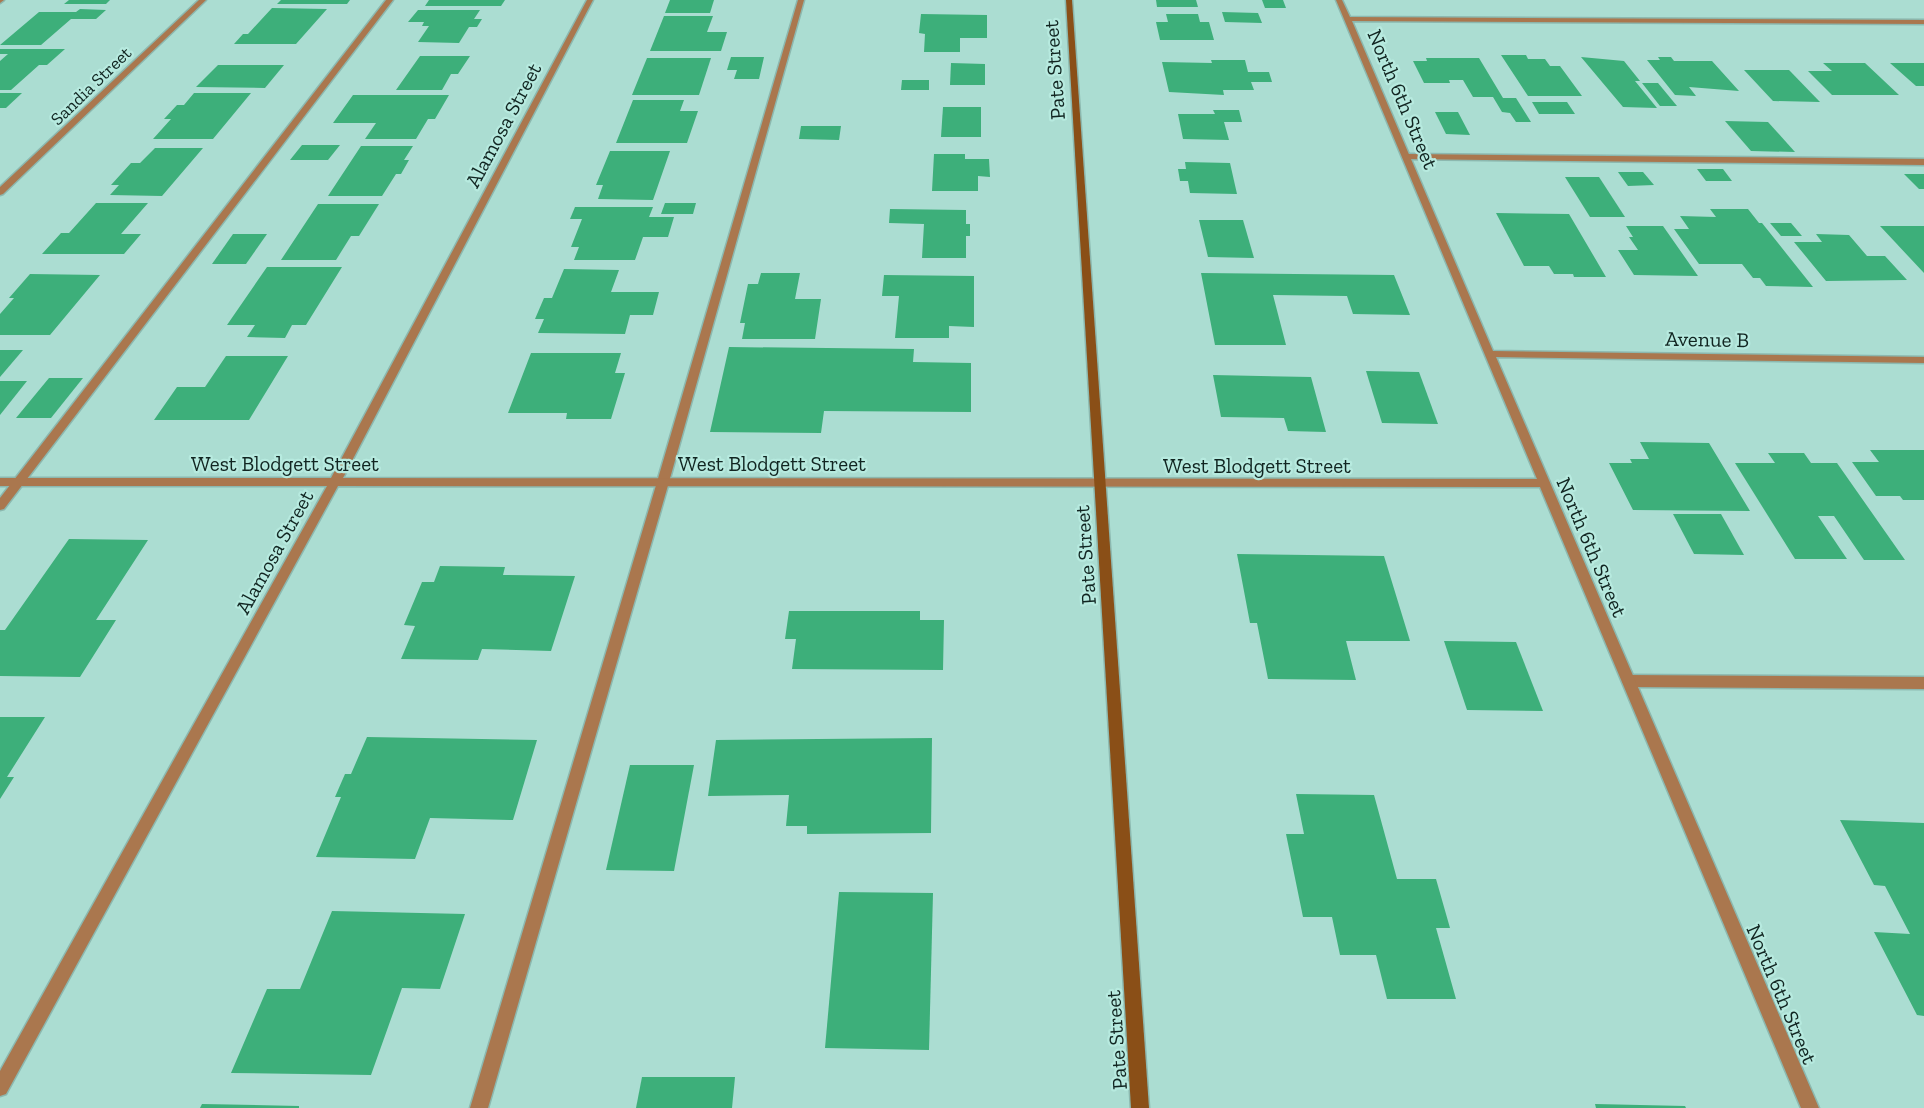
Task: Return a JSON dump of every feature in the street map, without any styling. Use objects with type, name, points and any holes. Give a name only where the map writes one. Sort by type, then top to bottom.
[{"type":"street","name":"Sandia Street","points":[[0,192],[202,0]]},
{"type":"street","points":[[0,506],[390,0]]},
{"type":"street","name":"Alamosa Street","points":[[0,1088],[334,483],[590,0]]},
{"type":"street","points":[[479,1108],[663,482],[801,0]]},
{"type":"street","name":"Pate Street","points":[[1069,0],[1140,1108]]},
{"type":"street","name":"North 6th Street","points":[[1339,0],[1810,1108]]},
{"type":"street","points":[[1347,19],[1924,22]]},
{"type":"street","points":[[1407,157],[1924,162]]},
{"type":"street","name":"Avenue B","points":[[1490,354],[1924,360]]},
{"type":"street","name":"West Blodgett Street","points":[[0,482],[663,482],[1100,485],[1543,483]]},
{"type":"street","points":[[1629,681],[1924,683]]},
{"type":"building","points":[[69,0],[110,0],[106,4],[64,4]]},
{"type":"building","points":[[281,0],[350,0],[347,4],[277,4]]},
{"type":"building","points":[[429,0],[505,0],[501,6],[425,6]]},
{"type":"building","points":[[670,0],[714,0],[710,13],[665,13]]},
{"type":"building","points":[[1156,0],[1196,0],[1198,7],[1157,7]]},
{"type":"building","points":[[1262,0],[1283,0],[1286,8],[1265,8]]},
{"type":"building","points":[[272,8],[327,9],[296,44],[234,44],[243,34],[248,34]]},
{"type":"building","points":[[80,9],[106,10],[96,19],[71,19],[41,45],[0,45],[39,12],[76,12]]},
{"type":"building","points":[[418,10],[480,10],[474,19],[482,19],[477,27],[469,27],[459,43],[418,42],[429,26],[422,26],[424,22],[408,22]]},
{"type":"building","points":[[1222,12],[1258,13],[1262,23],[1225,22]]},
{"type":"building","points":[[921,14],[987,15],[987,38],[960,38],[960,52],[924,52],[925,34],[919,33]]},
{"type":"building","points":[[1166,14],[1198,14],[1200,22],[1209,22],[1214,40],[1160,40],[1156,22],[1168,22]]},
{"type":"building","points":[[664,16],[713,16],[707,32],[727,32],[721,51],[650,51]]},
{"type":"building","points":[[0,49],[65,49],[47,65],[39,65],[11,90],[0,90],[0,61],[8,54],[0,54]]},
{"type":"building","points":[[1501,55],[1526,55],[1528,59],[1545,59],[1550,66],[1560,66],[1582,96],[1528,96]]},
{"type":"building","points":[[420,56],[470,56],[458,74],[451,74],[442,90],[396,90]]},
{"type":"building","points":[[731,57],[764,57],[759,79],[734,79],[737,70],[727,70]]},
{"type":"building","points":[[1581,57],[1624,61],[1640,81],[1635,81],[1657,108],[1623,107]]},
{"type":"building","points":[[1658,57],[1671,57],[1674,61],[1712,61],[1739,91],[1689,87],[1696,96],[1675,95],[1647,60],[1660,60]]},
{"type":"building","points":[[647,58],[711,58],[699,95],[632,95]]},
{"type":"building","points":[[1426,58],[1479,58],[1503,98],[1516,98],[1531,122],[1516,122],[1510,113],[1502,112],[1493,97],[1473,97],[1463,80],[1449,80],[1450,83],[1424,83],[1413,61],[1427,61]]},
{"type":"building","points":[[1211,60],[1245,60],[1248,72],[1269,72],[1272,82],[1251,82],[1254,90],[1223,90],[1224,95],[1169,92],[1162,62],[1212,63]]},
{"type":"building","points":[[951,63],[985,64],[985,85],[950,85]]},
{"type":"building","points":[[1823,63],[1865,63],[1899,95],[1832,95],[1808,71],[1832,71]]},
{"type":"building","points":[[1890,63],[1924,63],[1924,86],[1916,86]]},
{"type":"building","points":[[218,65],[284,65],[265,88],[196,87]]},
{"type":"building","points":[[1744,70],[1789,70],[1820,102],[1773,101]]},
{"type":"building","points":[[902,80],[929,80],[929,90],[901,90]]},
{"type":"building","points":[[1642,83],[1658,83],[1677,106],[1660,106]]},
{"type":"building","points":[[0,93],[22,93],[6,108],[0,108]]},
{"type":"building","points":[[194,93],[251,93],[213,139],[153,139],[171,119],[164,119],[177,105],[184,105]]},
{"type":"building","points":[[353,95],[449,95],[435,119],[428,119],[416,139],[365,139],[376,123],[333,123]]},
{"type":"building","points":[[633,100],[684,100],[680,111],[698,111],[687,143],[616,143]]},
{"type":"building","points":[[1532,102],[1567,102],[1575,114],[1539,114]]},
{"type":"building","points":[[943,107],[981,107],[981,137],[941,137]]},
{"type":"building","points":[[1213,110],[1239,110],[1242,122],[1224,122],[1229,140],[1183,139],[1178,114],[1215,114]]},
{"type":"building","points":[[1435,112],[1458,112],[1470,135],[1446,134]]},
{"type":"building","points":[[1725,121],[1768,122],[1795,152],[1751,151]]},
{"type":"building","points":[[801,126],[841,126],[839,140],[799,139]]},
{"type":"building","points":[[302,145],[340,145],[328,160],[290,160]]},
{"type":"building","points":[[361,146],[413,146],[404,160],[409,160],[401,174],[396,174],[382,196],[328,196]]},
{"type":"building","points":[[155,148],[203,148],[162,196],[110,195],[119,185],[111,185],[131,163],[140,163]]},
{"type":"building","points":[[610,151],[670,151],[653,200],[598,199],[603,185],[596,185]]},
{"type":"building","points":[[934,154],[965,154],[965,159],[989,159],[990,177],[978,176],[978,191],[932,191]]},
{"type":"building","points":[[1185,162],[1230,163],[1237,194],[1190,193],[1188,181],[1180,181],[1178,169],[1186,169]]},
{"type":"building","points":[[1697,169],[1723,169],[1732,181],[1706,181]]},
{"type":"building","points":[[1618,172],[1643,172],[1654,185],[1628,186]]},
{"type":"building","points":[[1904,174],[1924,174],[1924,189],[1919,189]]},
{"type":"building","points":[[1565,177],[1599,177],[1625,217],[1590,217]]},
{"type":"building","points":[[96,203],[148,203],[121,234],[141,234],[124,254],[42,254],[61,233],[69,233]]},
{"type":"building","points":[[665,203],[696,203],[693,214],[661,214]]},
{"type":"building","points":[[318,204],[379,204],[359,236],[351,236],[336,260],[281,260]]},
{"type":"building","points":[[575,207],[653,207],[649,217],[674,217],[668,237],[643,237],[635,260],[574,260],[579,247],[571,247],[582,219],[570,219]]},
{"type":"building","points":[[890,209],[966,210],[966,224],[970,224],[970,236],[966,236],[966,258],[922,258],[924,224],[889,223]]},
{"type":"building","points":[[1710,209],[1748,209],[1813,287],[1766,286],[1760,278],[1753,278],[1742,264],[1699,264],[1674,229],[1689,229],[1680,216],[1716,217]]},
{"type":"building","points":[[1496,213],[1569,214],[1606,277],[1574,277],[1573,274],[1554,274],[1549,266],[1524,266]]},
{"type":"building","points":[[1199,220],[1243,220],[1254,258],[1208,257]]},
{"type":"building","points":[[1770,223],[1791,223],[1802,236],[1781,236]]},
{"type":"building","points":[[1626,226],[1663,226],[1698,276],[1634,275],[1618,250],[1638,250],[1629,237],[1633,237]]},
{"type":"building","points":[[1880,226],[1924,226],[1924,273]]},
{"type":"building","points":[[233,234],[267,234],[246,264],[212,264]]},
{"type":"building","points":[[1816,234],[1849,235],[1867,256],[1885,256],[1907,280],[1826,281],[1794,242],[1822,242]]},
{"type":"building","points":[[267,267],[342,267],[306,325],[292,325],[285,338],[247,337],[255,325],[227,325]]},
{"type":"building","points":[[564,269],[619,270],[611,292],[659,292],[653,315],[630,315],[625,334],[538,333],[544,319],[535,319],[544,298],[552,298]]},
{"type":"building","points":[[761,273],[800,273],[795,299],[821,299],[815,339],[742,339],[745,323],[740,323],[748,284],[758,284]]},
{"type":"building","points":[[1201,273],[1394,275],[1410,315],[1353,314],[1347,296],[1273,295],[1286,345],[1215,345]]},
{"type":"building","points":[[30,274],[100,275],[50,335],[0,335],[0,314],[14,298],[9,298]]},
{"type":"building","points":[[884,275],[974,276],[974,327],[949,326],[949,338],[895,338],[899,296],[882,296]]},
{"type":"building","points":[[729,347],[914,349],[913,362],[971,363],[971,412],[824,411],[821,433],[710,432]]},
{"type":"building","points":[[0,350],[23,350],[0,377]]},
{"type":"building","points":[[531,353],[621,353],[615,373],[625,373],[611,419],[566,419],[567,413],[508,413]]},
{"type":"building","points":[[226,356],[288,356],[249,420],[154,420],[177,387],[205,387]]},
{"type":"building","points":[[1366,371],[1419,372],[1438,424],[1382,423]]},
{"type":"building","points":[[1213,375],[1311,377],[1326,432],[1288,431],[1284,418],[1221,417]]},
{"type":"building","points":[[49,378],[83,378],[51,418],[16,418]]},
{"type":"building","points":[[0,381],[27,381],[0,415]]},
{"type":"building","points":[[1640,442],[1709,443],[1750,511],[1633,510],[1609,463],[1632,463],[1630,459],[1649,459]]},
{"type":"building","points":[[1870,450],[1924,450],[1924,500],[1903,500],[1900,496],[1876,496],[1852,462],[1879,462]]},
{"type":"building","points":[[1768,453],[1804,453],[1811,463],[1837,463],[1905,560],[1864,560],[1834,516],[1818,516],[1847,559],[1795,559],[1735,463],[1775,463]]},
{"type":"building","points":[[1673,514],[1721,514],[1744,555],[1694,554]]},
{"type":"building","points":[[69,539],[148,540],[96,620],[116,620],[80,677],[0,676],[0,630],[5,630]]},
{"type":"building","points":[[1237,554],[1384,556],[1410,641],[1346,641],[1356,680],[1268,679],[1257,623],[1250,623]]},
{"type":"building","points":[[440,566],[505,567],[503,575],[575,576],[551,651],[482,649],[478,660],[401,659],[415,626],[404,625],[422,582],[434,582]]},
{"type":"building","points":[[789,611],[920,611],[920,620],[944,620],[943,670],[792,669],[796,639],[785,639]]},
{"type":"building","points":[[1444,641],[1516,642],[1543,711],[1467,710]]},
{"type":"building","points":[[0,717],[45,717],[7,777],[14,777],[0,799]]},
{"type":"building","points":[[367,737],[537,740],[513,820],[430,818],[415,859],[316,857],[341,797],[335,797],[345,774],[351,774]]},
{"type":"building","points":[[932,738],[931,833],[807,834],[807,826],[786,826],[789,795],[708,796],[716,740]]},
{"type":"building","points":[[630,765],[694,765],[674,871],[606,870]]},
{"type":"building","points":[[1296,794],[1374,795],[1397,879],[1436,879],[1450,928],[1436,928],[1456,999],[1387,999],[1376,955],[1340,955],[1332,917],[1303,917],[1286,834],[1304,834]]},
{"type":"building","points":[[1840,820],[1924,823],[1924,1016],[1917,1015],[1874,932],[1910,934],[1885,886],[1874,885]]},
{"type":"building","points":[[839,892],[933,893],[929,1050],[825,1048]]},
{"type":"building","points":[[332,911],[465,914],[440,989],[402,988],[371,1075],[231,1073],[267,989],[300,989]]},
{"type":"building","points":[[642,1077],[735,1077],[732,1108],[636,1108]]},
{"type":"building","points":[[202,1104],[299,1106],[299,1108],[200,1108]]},
{"type":"building","points":[[1595,1104],[1685,1106],[1686,1108],[1596,1108]]}]
